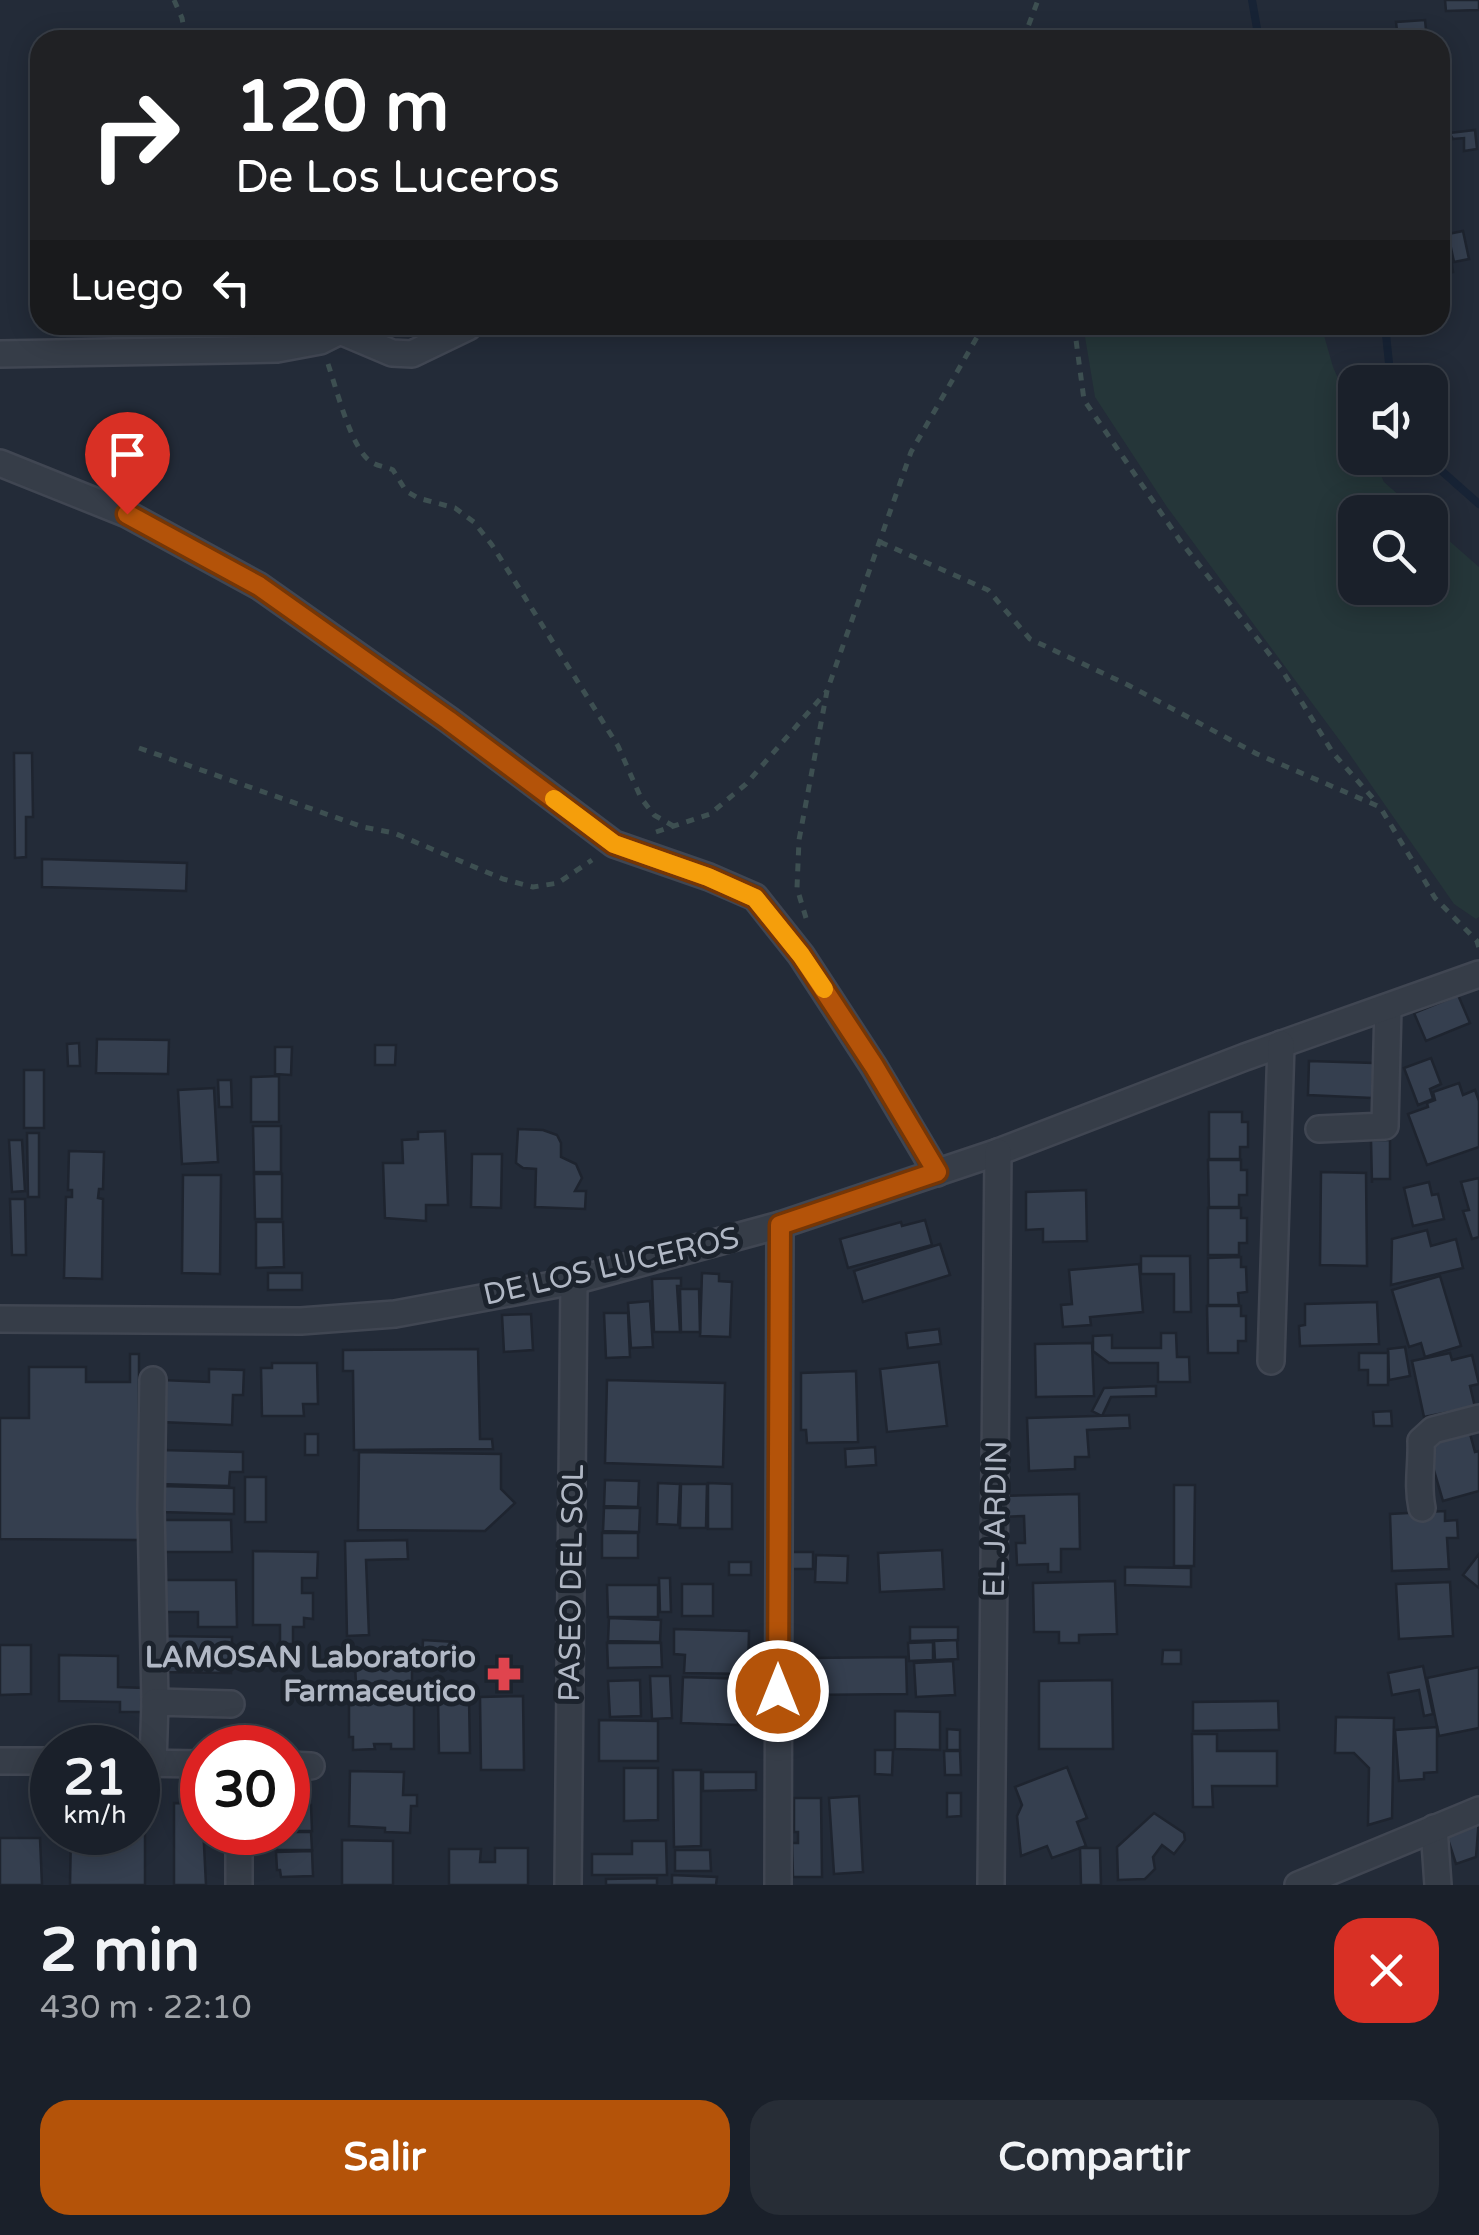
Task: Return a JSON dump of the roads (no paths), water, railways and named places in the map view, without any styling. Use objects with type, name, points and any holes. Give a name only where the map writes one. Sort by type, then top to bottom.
[{"type":"street","points":[[0,354],[277,349],[320,342],[333,335]]},
{"type":"street","points":[[349,335],[392,353],[412,354],[451,335]]},
{"type":"street","points":[[0,464],[127,514],[259,586],[614,844],[755,898],[801,955],[937,1172]]},
{"type":"street","name":"DE LOS LUCEROS","points":[[0,1319],[320,1319],[395,1314],[574,1280],[780,1225],[998,1152],[1281,1044],[1479,974]]},
{"type":"street","points":[[1319,1129],[1385,1126],[1388,1007]]},
{"type":"street","points":[[1271,1361],[1281,1044]]},
{"type":"street","name":"EL JARDIN","points":[[991,1885],[998,1152]]},
{"type":"street","points":[[778,1885],[780,1225]]},
{"type":"street","name":"PASEO DEL SOL","points":[[568,1885],[574,1280]]},
{"type":"street","points":[[151,1725],[155,1702],[153,1380]]},
{"type":"street","points":[[1422,1508],[1418,1485],[1420,1441],[1433,1430],[1479,1418]]},
{"type":"street","points":[[155,1702],[231,1704]]},
{"type":"street","points":[[0,1760],[30,1761]]},
{"type":"street","points":[[1298,1885],[1479,1810]]},
{"type":"street","points":[[1434,1828],[1438,1885]]},
{"type":"street","points":[[239,1855],[239,1885]]},
{"type":"waterway","points":[[1252,0],[1257,30]]},
{"type":"waterway","points":[[1386,335],[1389,365]]},
{"type":"waterway","points":[[1446,475],[1479,504]]},
{"type":"place","name":"LAMOSAN Laboratorio Farmaceutico","points":[[504,1674]]}]
